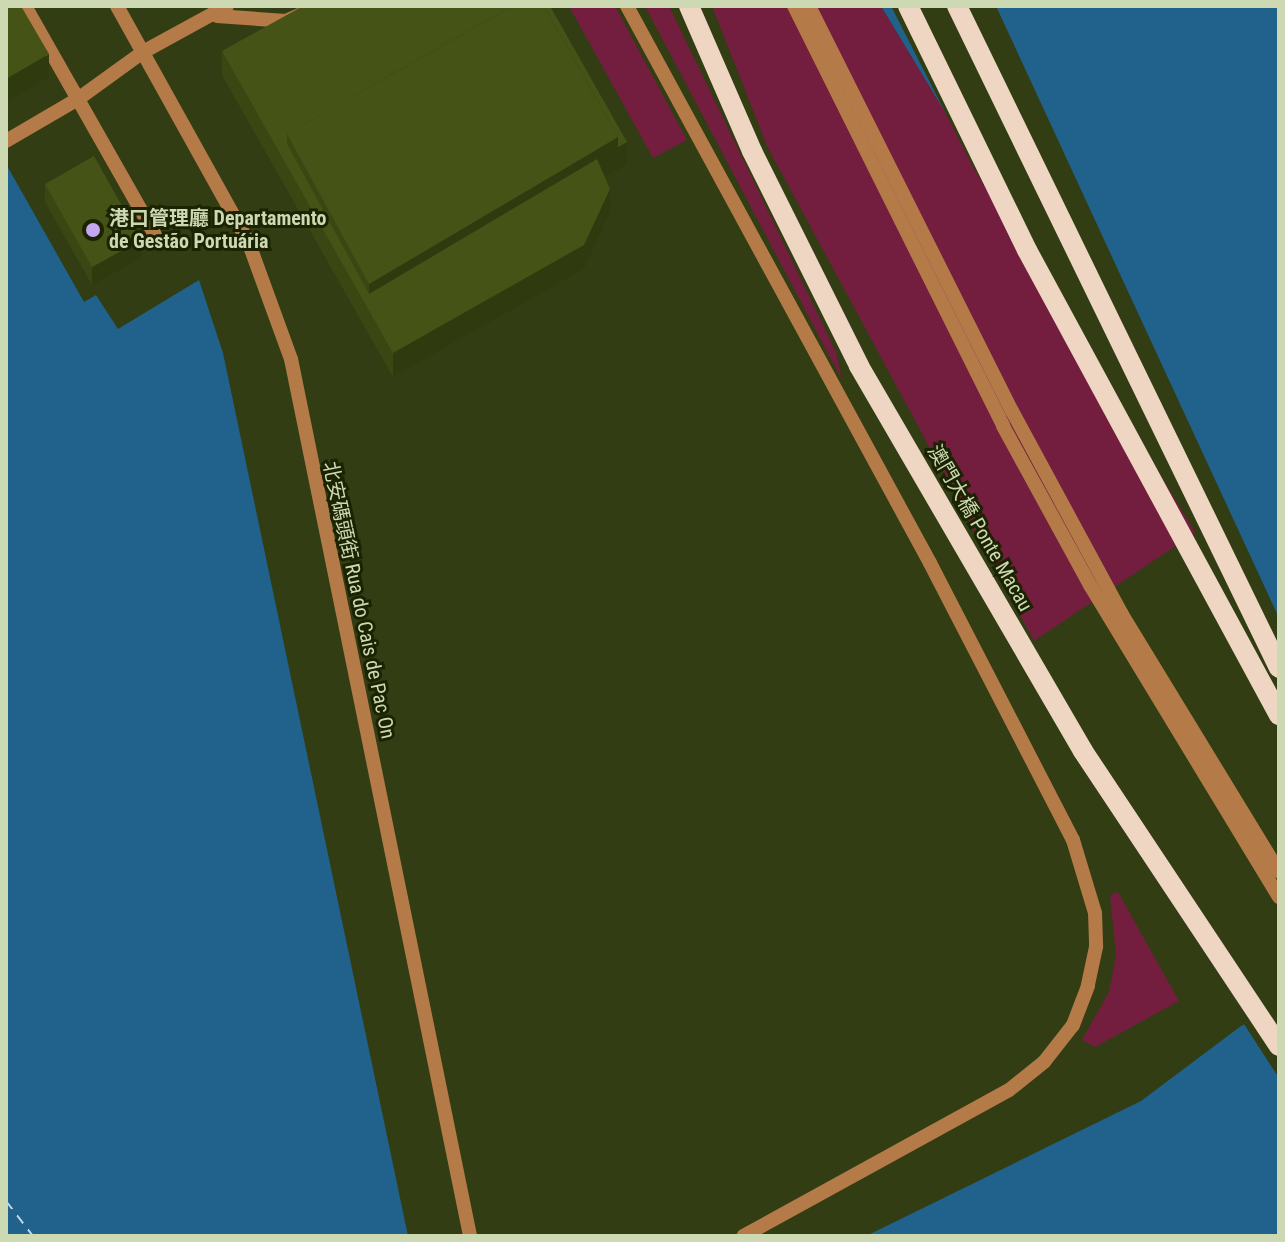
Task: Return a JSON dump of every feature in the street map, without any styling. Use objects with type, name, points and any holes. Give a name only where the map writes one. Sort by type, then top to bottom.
[{"type":"main road","name":"澳門大橋 Ponte Macau","points":[[689,6],[752,151],[906,448],[1083,751],[1279,1046]]},
{"type":"main road","points":[[908,6],[1027,250],[1279,715]]},
{"type":"main road","points":[[957,6],[1279,668]]},
{"type":"street","points":[[25,6],[155,235]]},
{"type":"street","name":"北安碼頭街 Rua do Cais de Pac On","points":[[117,6],[248,241],[291,359],[470,1236]]},
{"type":"street","points":[[6,141],[78,99],[143,52],[227,6]]},
{"type":"street","points":[[205,19],[225,14],[286,21],[320,6]]},
{"type":"street","points":[[627,6],[952,604],[1073,840],[1095,913],[1096,947],[1088,986],[1073,1025],[1044,1062],[1009,1090],[743,1236]]},
{"type":"street","points":[[794,6],[1003,426],[1106,611],[1279,897]]},
{"type":"street","points":[[809,6],[883,161],[1121,613],[1279,872]]},
{"type":"shaded area","points":[[569,6],[615,6],[687,140],[653,158]]},
{"type":"shaded area","points":[[645,6],[669,6],[836,352],[842,380]]},
{"type":"shaded area","points":[[712,6],[881,6],[1198,531],[1034,641],[767,146]]},
{"type":"shaded area","points":[[1118,892],[1179,1001],[1095,1047],[1082,1040],[1109,992],[1116,955],[1110,895]]},
{"type":"water","points":[[881,6],[1279,6],[1279,666],[1198,531]]},
{"type":"water","points":[[6,164],[84,302],[96,295],[118,329],[199,280],[223,353],[408,1236],[6,1236]]},
{"type":"water","points":[[1279,1006],[1279,1236],[866,1236],[1141,1101],[1241,1026]]},
{"type":"pier","points":[[891,6],[996,6],[1279,618],[1279,670],[973,167]]},
{"type":"pier","points":[[1279,1002],[1279,1078],[1242,1021]]},
{"type":"building","points":[[6,6],[21,6],[49,54],[6,79]]},
{"type":"building","points":[[303,6],[512,6],[287,134],[287,144],[369,294],[597,159],[610,189],[584,245],[393,353],[222,51]]},
{"type":"building","points":[[512,6],[544,6],[618,137],[369,284],[287,134]]},
{"type":"building","points":[[544,6],[550,6],[627,142],[618,147],[618,137]]},
{"type":"building","name":"港口管理廳 Departamento de Gestão Portuária","points":[[94,156],[141,240],[92,267],[45,184]]},
{"type":"ferry route","points":[[6,1201],[33,1236]]},
{"type":"place","name":"港口管理廳 Departamento de Gestão Portuária","points":[[93,230]]}]
